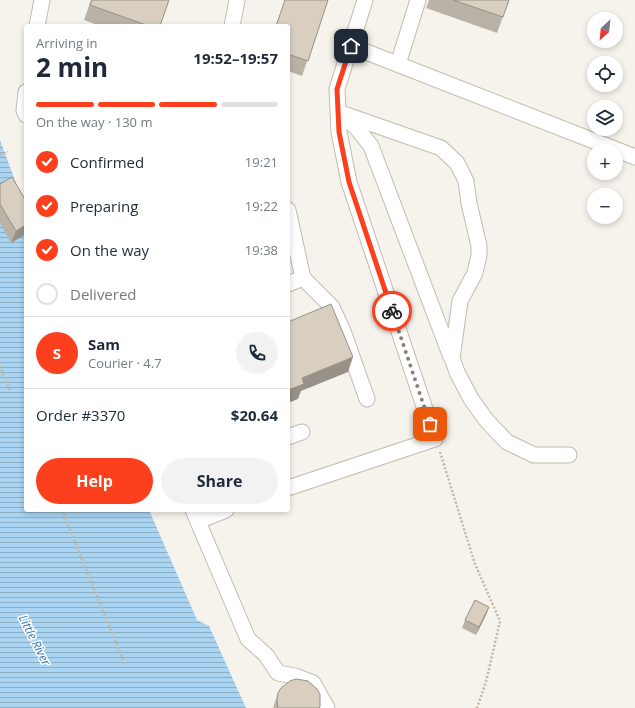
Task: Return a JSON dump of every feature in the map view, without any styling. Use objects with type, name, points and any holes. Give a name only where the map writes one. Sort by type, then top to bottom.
[{"type":"street","points":[[37,24],[42,0]]},
{"type":"street","points":[[232,24],[237,0]]},
{"type":"street","points":[[290,487],[435,439],[349,182],[339,132],[337,89],[365,0]]},
{"type":"street","points":[[398,64],[418,0]]},
{"type":"street","points":[[351,46],[635,157]]},
{"type":"street","points":[[338,112],[442,148],[457,163],[466,181],[469,203],[479,246],[479,255],[475,273],[460,301],[452,358]]},
{"type":"street","points":[[338,112],[356,127],[371,146],[457,372],[471,399],[487,421],[507,442],[534,455],[569,455]]},
{"type":"street","points":[[290,218],[304,278],[332,307],[343,331],[367,399]]},
{"type":"street","points":[[290,283],[304,278]]},
{"type":"street","points":[[216,512],[196,516],[248,639],[266,655],[278,673],[295,676],[313,683],[327,708]]},
{"type":"path","points":[[0,155],[8,152]]},
{"type":"path","points":[[0,366],[10,392]]},
{"type":"path","points":[[435,439],[475,564],[500,621],[486,682],[477,708]]},
{"type":"path","points":[[63,512],[125,665]]},
{"type":"water","name":"Little River","points":[[0,140],[24,205],[24,512],[150,512],[197,620],[209,626],[246,708],[0,708]]},
{"type":"building","points":[[92,0],[169,0],[161,24],[143,24],[90,5]]},
{"type":"building","points":[[285,0],[328,0],[308,61],[290,55],[290,24],[277,24]]},
{"type":"building","points":[[453,0],[509,0],[503,17]]},
{"type":"building","points":[[12,177],[24,198],[24,226],[16,231],[0,204],[0,184]]},
{"type":"building","points":[[331,304],[353,357],[302,378],[304,384],[290,389],[290,321]]},
{"type":"building","points":[[475,600],[489,607],[479,627],[465,620]]},
{"type":"building","points":[[296,679],[308,681],[317,689],[320,694],[319,708],[278,708],[277,699],[281,688],[290,681]]},
{"type":"way so far","points":[[392,311],[430,424]]},
{"type":"route","points":[[351,46],[337,89],[339,132],[349,182],[392,311]]}]
